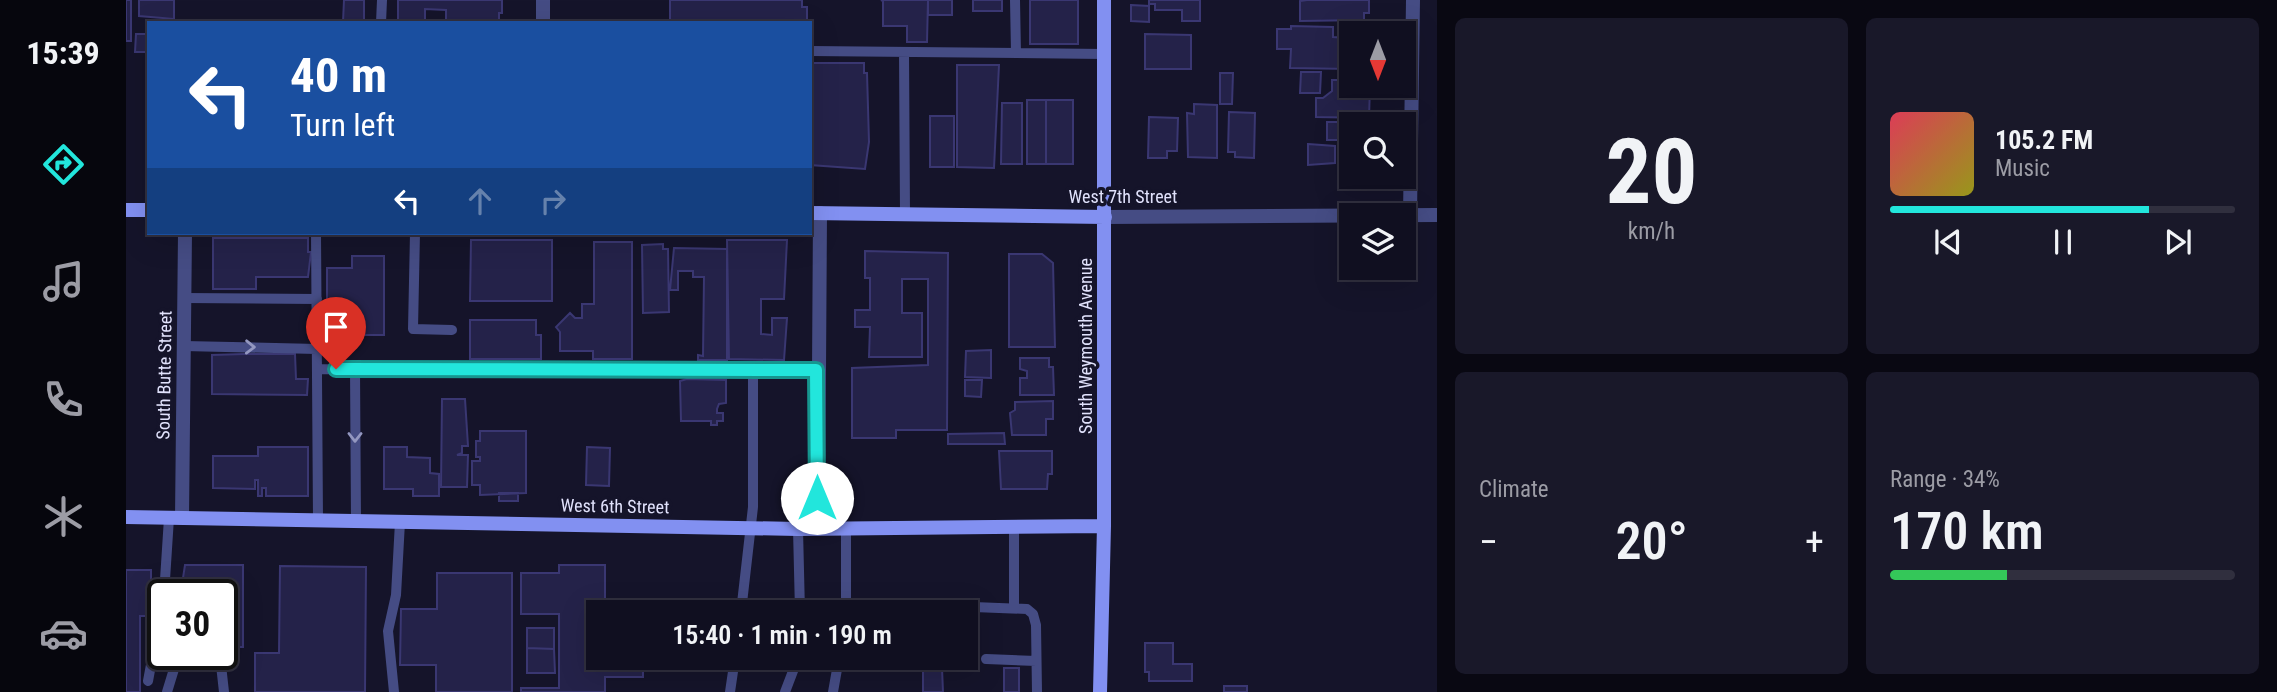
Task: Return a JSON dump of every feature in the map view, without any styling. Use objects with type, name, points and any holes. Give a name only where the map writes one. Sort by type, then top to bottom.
[{"type":"street","points":[[543,0],[543,21]]},
{"type":"street","name":"South Weymouth Avenue","points":[[1100,692],[1104,526],[1104,0]]},
{"type":"street","points":[[1410,203],[1413,0]]},
{"type":"street","points":[[126,210],[147,210]]},
{"type":"street","points":[[815,213],[817,529]]},
{"type":"street","name":"West 7th Street","points":[[815,213],[1105,217],[1339,215]]},
{"type":"street","name":"West 7th Street","points":[[1416,215],[1437,215]]},
{"type":"street","name":"South Butte Street","points":[[175,518],[184,346],[185,235]]},
{"type":"street","name":"West 6th Street","points":[[126,517],[798,530],[1104,526]]},
{"type":"lane","points":[[382,0],[382,21]]},
{"type":"lane","points":[[1015,0],[1016,53]]},
{"type":"lane","points":[[812,51],[1104,54]]},
{"type":"lane","points":[[904,52],[905,214]]},
{"type":"lane","points":[[316,235],[318,520]]},
{"type":"lane","points":[[415,235],[413,330],[452,330]]},
{"type":"lane","points":[[184,298],[317,299]]},
{"type":"lane","points":[[184,346],[317,349]]},
{"type":"lane","points":[[317,369],[816,370]]},
{"type":"lane","points":[[355,369],[356,521]]},
{"type":"lane","points":[[742,600],[753,507],[753,369]]},
{"type":"lane","points":[[165,579],[175,518]]},
{"type":"lane","points":[[394,692],[388,631],[396,595],[400,522]]},
{"type":"lane","points":[[1014,527],[1014,608]]},
{"type":"lane","points":[[846,529],[847,600]]},
{"type":"lane","points":[[798,530],[800,600]]},
{"type":"lane","points":[[978,607],[1027,609],[1033,614],[1037,692]]},
{"type":"lane","points":[[167,692],[178,656],[220,656],[224,692]]},
{"type":"lane","points":[[986,659],[1036,661]]},
{"type":"lane","points":[[148,681],[150,670]]},
{"type":"lane","points":[[730,692],[734,670]]},
{"type":"lane","points":[[785,692],[793,670]]},
{"type":"lane","points":[[833,692],[837,670]]},
{"type":"building","points":[[126,0],[131,0],[131,41],[126,41]]},
{"type":"building","points":[[139,0],[174,0],[174,19],[139,16]]},
{"type":"building","points":[[344,0],[364,0],[364,21],[343,21]]},
{"type":"building","points":[[398,0],[502,0],[499,21],[446,21],[446,10],[425,9],[425,21],[398,21]]},
{"type":"building","points":[[670,0],[802,0],[802,7],[807,7],[807,21],[670,21]]},
{"type":"building","points":[[881,0],[928,0],[927,42],[907,42],[907,26],[883,26]]},
{"type":"building","points":[[928,0],[952,0],[952,15],[928,15]]},
{"type":"building","points":[[973,0],[1002,0],[1002,11],[973,11]]},
{"type":"building","points":[[1030,0],[1078,0],[1078,44],[1030,44]]},
{"type":"building","points":[[1149,0],[1200,0],[1200,21],[1182,21],[1182,10],[1155,10],[1155,4],[1149,4]]},
{"type":"building","points":[[1369,0],[1369,13],[1364,13],[1364,20],[1300,21],[1300,1]]},
{"type":"building","points":[[1131,5],[1149,6],[1149,22],[1131,21]]},
{"type":"building","points":[[1291,26],[1333,27],[1333,37],[1339,37],[1339,69],[1290,68],[1291,49],[1277,49],[1277,29],[1291,29]]},
{"type":"building","points":[[136,34],[147,34],[147,52],[135,52]]},
{"type":"building","points":[[1145,34],[1191,35],[1191,69],[1145,69]]},
{"type":"building","points":[[812,63],[864,63],[864,73],[867,73],[869,142],[865,169],[812,165]]},
{"type":"building","points":[[957,65],[999,65],[994,168],[957,167]]},
{"type":"building","points":[[1301,72],[1321,72],[1320,93],[1300,93]]},
{"type":"building","points":[[1220,73],[1233,73],[1232,104],[1220,104]]},
{"type":"building","points":[[1332,80],[1339,80],[1339,98],[1370,98],[1369,112],[1339,112],[1339,117],[1316,117],[1316,98],[1323,98],[1332,91]]},
{"type":"building","points":[[1027,100],[1046,100],[1046,164],[1027,164]]},
{"type":"building","points":[[1046,100],[1073,100],[1073,164],[1046,164]]},
{"type":"building","points":[[1002,103],[1022,103],[1022,164],[1001,164]]},
{"type":"building","points":[[1194,104],[1217,105],[1217,158],[1188,157],[1187,113],[1194,114]]},
{"type":"building","points":[[1229,112],[1255,113],[1254,158],[1235,157],[1235,152],[1228,152]]},
{"type":"building","points":[[930,116],[954,116],[954,167],[930,167]]},
{"type":"building","points":[[1149,117],[1178,118],[1177,151],[1167,151],[1167,158],[1148,158]]},
{"type":"building","points":[[1327,122],[1339,122],[1339,140],[1327,140]]},
{"type":"building","points":[[1308,144],[1335,146],[1335,163],[1308,165]]},
{"type":"building","points":[[213,238],[308,238],[308,252],[311,252],[308,277],[256,277],[256,289],[213,289]]},
{"type":"building","points":[[471,240],[552,240],[552,301],[470,301]]},
{"type":"building","points":[[727,240],[787,240],[784,299],[761,299],[761,334],[772,335],[772,318],[787,318],[784,360],[729,359]]},
{"type":"building","points":[[594,242],[632,242],[632,359],[593,359],[593,351],[560,351],[560,332],[556,327],[570,313],[575,318],[582,318],[582,304],[594,304]]},
{"type":"building","points":[[663,244],[663,249],[668,249],[669,312],[643,313],[642,245]]},
{"type":"building","points":[[674,248],[727,249],[727,360],[698,360],[698,355],[703,356],[704,277],[693,277],[693,271],[678,271],[678,290],[670,290]]},
{"type":"building","points":[[865,251],[948,253],[947,430],[896,430],[896,438],[852,438],[852,368],[928,365],[928,279],[902,279],[902,313],[922,313],[922,357],[869,357],[870,327],[855,327],[855,310],[870,310],[870,278],[865,278]]},
{"type":"building","points":[[1009,254],[1042,254],[1053,263],[1055,347],[1009,347]]},
{"type":"building","points":[[352,256],[384,256],[384,335],[351,335],[351,322],[327,322],[327,268],[352,268]]},
{"type":"building","points":[[470,320],[536,320],[536,335],[541,335],[541,359],[470,359]]},
{"type":"building","points":[[991,350],[991,378],[965,377],[966,351]]},
{"type":"building","points":[[295,354],[296,379],[308,379],[307,395],[212,394],[212,355]]},
{"type":"building","points":[[1020,358],[1049,358],[1049,367],[1053,367],[1054,395],[1020,395],[1020,378],[1027,378],[1027,371],[1020,369]]},
{"type":"building","points":[[726,380],[726,403],[719,404],[717,409],[717,413],[723,413],[723,421],[711,425],[711,421],[681,421],[680,381]]},
{"type":"building","points":[[965,380],[982,380],[981,397],[965,396]]},
{"type":"building","points":[[442,399],[465,399],[468,446],[462,446],[462,453],[457,455],[468,455],[467,487],[441,487]]},
{"type":"building","points":[[1053,401],[1053,419],[1046,419],[1046,435],[1012,435],[1010,413],[1015,410],[1015,402]]},
{"type":"building","points":[[480,431],[526,431],[526,493],[480,495],[480,485],[472,485],[472,461],[480,461],[480,457],[476,457],[476,441],[480,441]]},
{"type":"building","points":[[1004,433],[1005,444],[948,444],[948,434]]},
{"type":"building","points":[[258,447],[308,447],[308,496],[266,496],[266,488],[262,488],[262,496],[258,496],[258,480],[255,480],[255,489],[213,488],[213,456],[258,456]]},
{"type":"building","points":[[384,447],[407,447],[407,457],[430,458],[430,473],[439,474],[439,496],[413,496],[413,489],[384,489]]},
{"type":"building","points":[[587,447],[610,448],[609,486],[586,485]]},
{"type":"building","points":[[999,451],[1052,451],[1052,474],[1048,474],[1047,489],[1001,489]]},
{"type":"building","points":[[499,493],[518,493],[518,501],[499,501]]},
{"type":"building","points":[[185,565],[243,565],[243,647],[238,647],[238,579],[183,579]]},
{"type":"building","points":[[559,565],[605,565],[605,600],[586,600],[586,670],[643,670],[643,677],[605,677],[605,692],[521,692],[521,688],[559,688],[559,614],[521,614],[521,573],[559,573]]},
{"type":"building","points":[[280,566],[366,567],[365,692],[255,692],[255,653],[279,653]]},
{"type":"building","points":[[126,570],[151,570],[151,579],[147,579],[147,616],[140,616],[140,692],[126,692]]},
{"type":"building","points":[[437,573],[512,573],[512,692],[436,692],[436,665],[400,665],[401,609],[437,609]]},
{"type":"building","points":[[527,628],[554,628],[554,649],[527,648]]},
{"type":"building","points":[[1145,643],[1173,643],[1173,664],[1192,664],[1192,681],[1149,681],[1149,672],[1145,672]]},
{"type":"building","points":[[527,648],[554,649],[555,673],[527,673]]},
{"type":"building","points":[[1004,668],[1019,668],[1019,692],[1004,692]]},
{"type":"building","points":[[923,670],[942,670],[943,692],[923,692]]},
{"type":"building","points":[[1224,686],[1247,686],[1247,692],[1224,692]]},
{"type":"route","points":[[336,369],[816,370],[817,498]]}]
